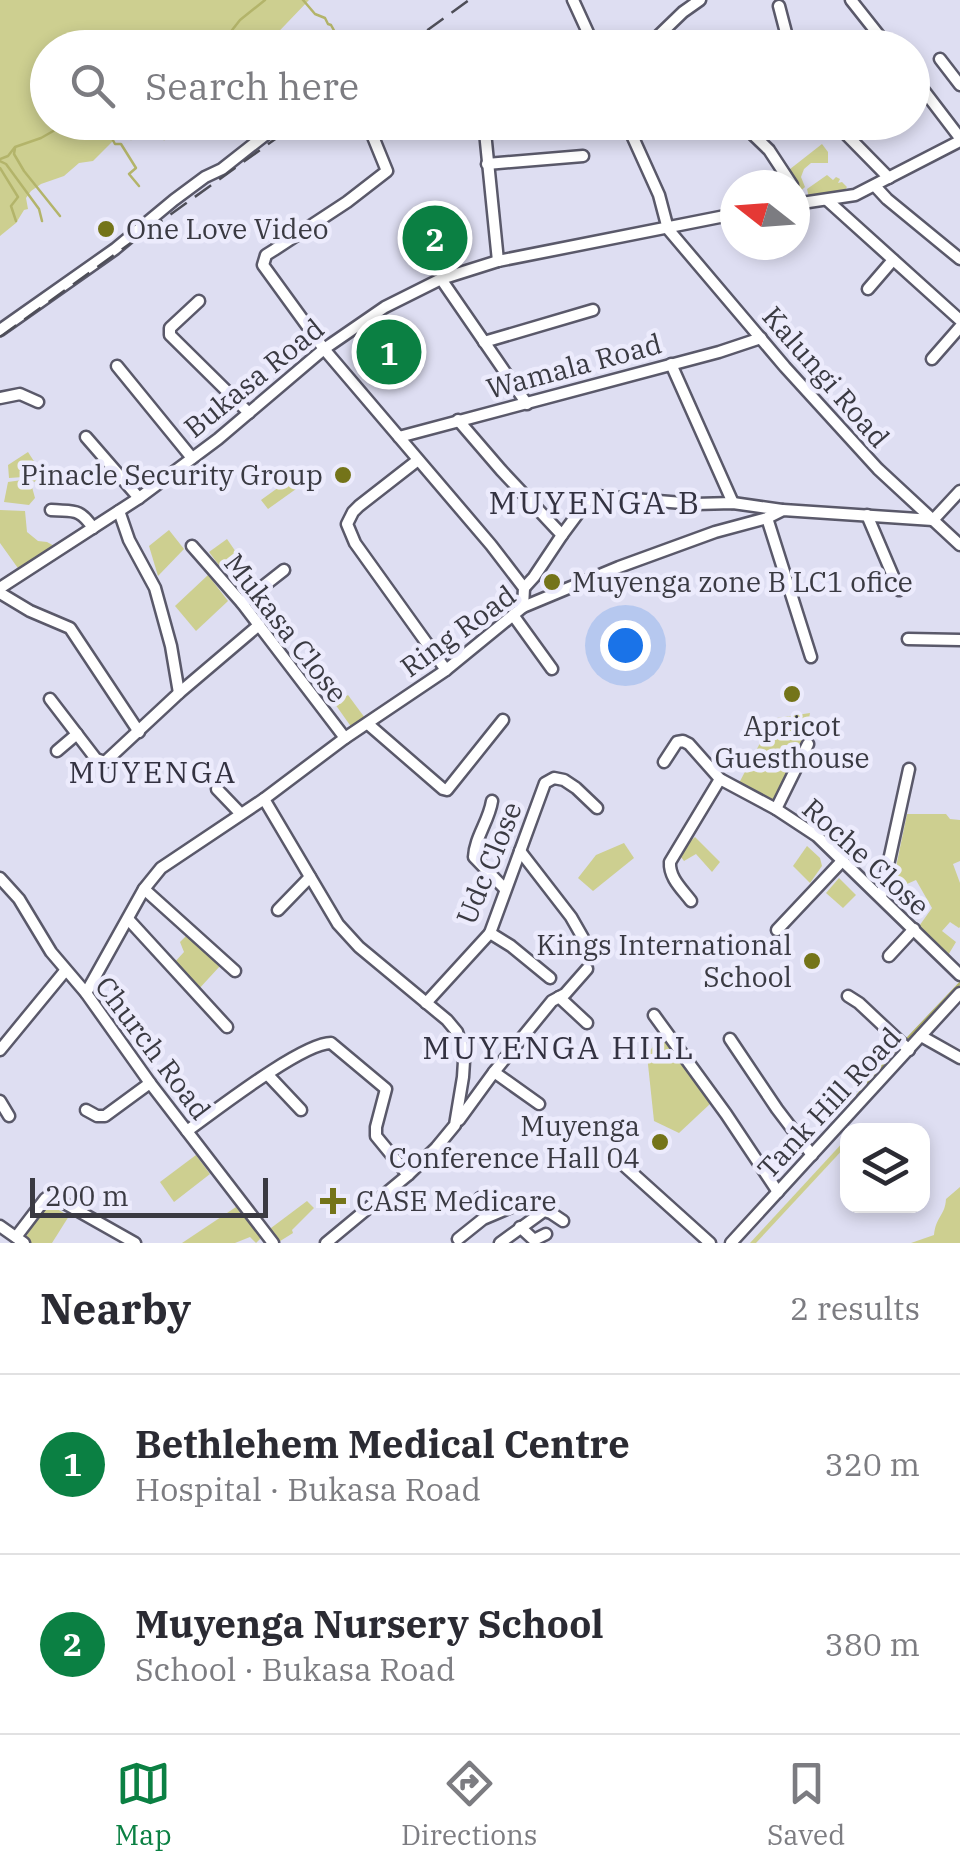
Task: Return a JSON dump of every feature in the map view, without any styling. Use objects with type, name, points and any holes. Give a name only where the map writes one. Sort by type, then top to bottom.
[{"type":"street","points":[[573,0],[587,30]]},
{"type":"street","points":[[665,30],[700,0]]},
{"type":"street","points":[[851,0],[875,30]]},
{"type":"street","points":[[778,6],[785,30]]},
{"type":"street","points":[[940,59],[960,84]]},
{"type":"street","points":[[810,202],[855,195],[960,139],[930,99]]},
{"type":"street","points":[[0,330],[259,140]]},
{"type":"street","points":[[374,140],[387,171],[274,250],[264,260],[266,269],[324,348],[524,588]]},
{"type":"street","points":[[486,140],[498,260]]},
{"type":"street","points":[[634,140],[668,229]]},
{"type":"street","points":[[759,140],[782,170]]},
{"type":"street","points":[[852,140],[890,178]]},
{"type":"street","points":[[488,164],[583,156]]},
{"type":"street","points":[[876,186],[960,258]]},
{"type":"street","points":[[827,200],[960,324],[932,358]]},
{"type":"street","name":"Bukasa Road","points":[[0,590],[139,498],[249,414],[324,348],[385,307],[441,279],[498,260],[720,217]]},
{"type":"street","name":"Kalungi Road","points":[[668,229],[878,469],[960,545]]},
{"type":"street","points":[[868,289],[894,260]]},
{"type":"street","points":[[441,279],[526,404]]},
{"type":"street","points":[[199,301],[170,328],[170,335],[249,414]]},
{"type":"street","points":[[484,342],[593,310]]},
{"type":"street","name":"Wamala Road","points":[[399,437],[761,338]]},
{"type":"street","points":[[671,364],[734,503]]},
{"type":"street","points":[[117,366],[192,458]]},
{"type":"street","points":[[0,398],[20,394],[38,402]]},
{"type":"street","points":[[458,420],[562,535]]},
{"type":"street","points":[[86,437],[139,498]]},
{"type":"street","points":[[418,460],[359,506],[348,524],[355,543],[446,670]]},
{"type":"street","points":[[523,607],[524,588],[588,500],[596,496],[933,520],[960,491]]},
{"type":"street","points":[[52,510],[78,512],[93,528]]},
{"type":"street","name":"Ring Road","points":[[86,993],[154,875],[446,670],[523,607],[618,567],[782,510]]},
{"type":"street","points":[[119,511],[129,540],[155,588],[179,693]]},
{"type":"street","points":[[867,515],[900,590]]},
{"type":"street","points":[[767,518],[811,657]]},
{"type":"street","name":"Mukasa Close","points":[[192,546],[260,625],[345,738]]},
{"type":"street","points":[[242,604],[284,570]]},
{"type":"street","points":[[0,590],[30,611],[70,628],[139,732]]},
{"type":"street","points":[[513,615],[552,669]]},
{"type":"street","points":[[50,699],[96,759],[105,762],[260,625]]},
{"type":"street","points":[[908,640],[960,640]]},
{"type":"street","points":[[368,724],[447,790],[504,720]]},
{"type":"street","points":[[57,751],[77,734]]},
{"type":"street","name":"Roche Close","points":[[664,762],[677,742],[690,744],[720,778],[817,836],[960,974]]},
{"type":"street","points":[[776,809],[808,744]]},
{"type":"street","points":[[881,897],[909,769]]},
{"type":"street","points":[[691,901],[673,878],[670,862],[720,778]]},
{"type":"street","name":"Udc Close","points":[[426,1003],[490,933],[541,792],[550,779],[564,780],[597,808]]},
{"type":"street","points":[[217,789],[241,814]]},
{"type":"street","points":[[264,798],[338,924],[457,1032],[464,1077],[455,1124]]},
{"type":"street","points":[[492,801],[474,857],[505,888]]},
{"type":"street","points":[[520,851],[583,938]]},
{"type":"street","points":[[777,930],[844,860]]},
{"type":"street","points":[[278,910],[310,876]]},
{"type":"street","name":"Church Road","points":[[1,881],[19,899],[65,970],[273,1243]]},
{"type":"street","points":[[144,889],[234,971]]},
{"type":"street","points":[[128,919],[226,1027]]},
{"type":"street","points":[[889,956],[914,929]]},
{"type":"street","points":[[490,933],[550,978]]},
{"type":"street","points":[[326,1243],[436,1148],[552,1001],[565,994],[587,969]]},
{"type":"street","points":[[0,1050],[65,970]]},
{"type":"street","name":"Tank Hill Road","points":[[732,1243],[960,993]]},
{"type":"street","points":[[848,996],[909,1050]]},
{"type":"street","points":[[559,997],[588,1023]]},
{"type":"street","points":[[654,1015],[778,1192]]},
{"type":"street","points":[[921,1036],[960,1058]]},
{"type":"street","points":[[730,1039],[812,1155]]},
{"type":"street","points":[[186,1131],[289,1060],[323,1043],[334,1044],[386,1090],[376,1136],[408,1175]]},
{"type":"street","points":[[494,1072],[539,1104]]},
{"type":"street","points":[[268,1075],[301,1110]]},
{"type":"street","points":[[86,1110],[105,1116],[150,1083]]},
{"type":"street","points":[[0,1101],[9,1116]]},
{"type":"street","points":[[619,1160],[710,1243]]},
{"type":"street","points":[[0,1226],[20,1240],[44,1198],[50,1195],[135,1243]]},
{"type":"street","points":[[480,1198],[486,1217]]},
{"type":"street","points":[[458,1240],[486,1217],[523,1202]]},
{"type":"street","points":[[500,1243],[544,1212],[563,1221]]},
{"type":"street","points":[[520,1228],[534,1240],[546,1234]]},
{"type":"green space","points":[[0,0],[309,0],[280,30],[30,30],[30,140],[113,141],[93,161],[79,163],[64,176],[31,191],[26,198],[28,209],[0,236]]},
{"type":"green space","points":[[822,144],[828,152],[828,163],[789,170]]},
{"type":"green space","points":[[827,175],[833,180],[840,179],[838,183],[847,187],[839,198],[810,198],[810,187]]},
{"type":"green space","points":[[28,452],[39,469],[35,482],[23,477],[9,478],[8,465]]},
{"type":"green space","points":[[297,474],[301,480],[294,485],[296,489],[268,509],[261,500]]},
{"type":"green space","points":[[22,480],[32,487],[35,498],[29,505],[4,502],[8,482]]},
{"type":"green space","points":[[0,510],[25,511],[27,532],[58,548],[20,571],[0,543]]},
{"type":"green space","points":[[169,530],[184,549],[158,576],[149,546]]},
{"type":"green space","points":[[227,539],[238,555],[221,568],[209,552]]},
{"type":"green space","points":[[208,575],[228,601],[196,631],[175,606]]},
{"type":"green space","points":[[348,695],[365,718],[352,728],[335,704]]},
{"type":"green space","points":[[810,713],[805,741],[775,805],[738,785],[770,724],[777,718]]},
{"type":"green space","points":[[907,814],[946,814],[950,819],[960,820],[960,861],[953,864],[960,883],[960,927],[950,922],[942,931],[956,942],[947,957],[917,929],[932,908],[916,880],[891,891]]},
{"type":"green space","points":[[695,837],[720,862],[712,872],[696,854],[684,861],[678,853]]},
{"type":"green space","points":[[624,843],[634,858],[593,891],[578,878],[596,855]]},
{"type":"green space","points":[[807,846],[820,858],[822,866],[810,883],[793,866]]},
{"type":"green space","points":[[839,878],[856,895],[843,908],[826,893]]},
{"type":"green space","points":[[186,936],[220,966],[197,991],[173,964],[184,952],[180,942]]},
{"type":"green space","points":[[664,1031],[711,1103],[679,1133],[654,1121],[647,1055]]},
{"type":"green space","points":[[840,1146],[840,1153],[756,1243],[750,1243]]},
{"type":"green space","points":[[196,1155],[210,1174],[174,1202],[160,1182]]},
{"type":"green space","points":[[960,1187],[960,1243],[911,1243],[934,1235],[946,1199]]},
{"type":"green space","points":[[307,1201],[314,1208],[293,1233],[277,1243],[267,1231]]},
{"type":"green space","points":[[47,1203],[69,1216],[52,1243],[24,1240]]},
{"type":"green space","points":[[236,1207],[261,1238],[256,1243],[250,1237],[235,1243],[182,1243]]},
{"type":"waterway","points":[[232,30],[265,0]]},
{"type":"waterway","points":[[303,0],[334,30]]},
{"type":"waterway","points":[[0,159],[15,147],[35,140]]},
{"type":"waterway","points":[[113,140],[121,144],[136,168],[129,174],[139,186]]},
{"type":"waterway","points":[[15,148],[14,154],[24,171],[60,216]]},
{"type":"waterway","points":[[0,161],[39,209],[42,221]]},
{"type":"waterway","points":[[0,168],[18,197],[11,206],[16,221]]},
{"type":"waterway","points":[[904,1042],[960,983]]},
{"type":"waterway","points":[[851,1103],[898,1047]]},
{"type":"railway","points":[[428,30],[469,0]]},
{"type":"railway","points":[[0,337],[274,140]]},
{"type":"place","name":"One Love Video","points":[[106,229]]},
{"type":"place","name":"Muyenga Nursery School","points":[[435,238]]},
{"type":"place","name":"Bethlehem Medical Centre","points":[[389,352]]},
{"type":"place","name":"Pinacle Security Group","points":[[343,475]]},
{"type":"place","name":"Muyenga zone B LC1 ofice","points":[[552,582]]},
{"type":"place","name":"Apricot Guesthouse","points":[[792,694]]},
{"type":"place","name":"Kings International School","points":[[812,961]]},
{"type":"place","name":"Muyenga Conference Hall 04","points":[[660,1142]]},
{"type":"place","name":"CASE Medicare","points":[[333,1201]]},
{"type":"district","name":"MUYENGA B","points":[[595,503]]},
{"type":"district","name":"MUYENGA","points":[[153,773]]},
{"type":"district","name":"MUYENGA HILL","points":[[559,1048]]}]
